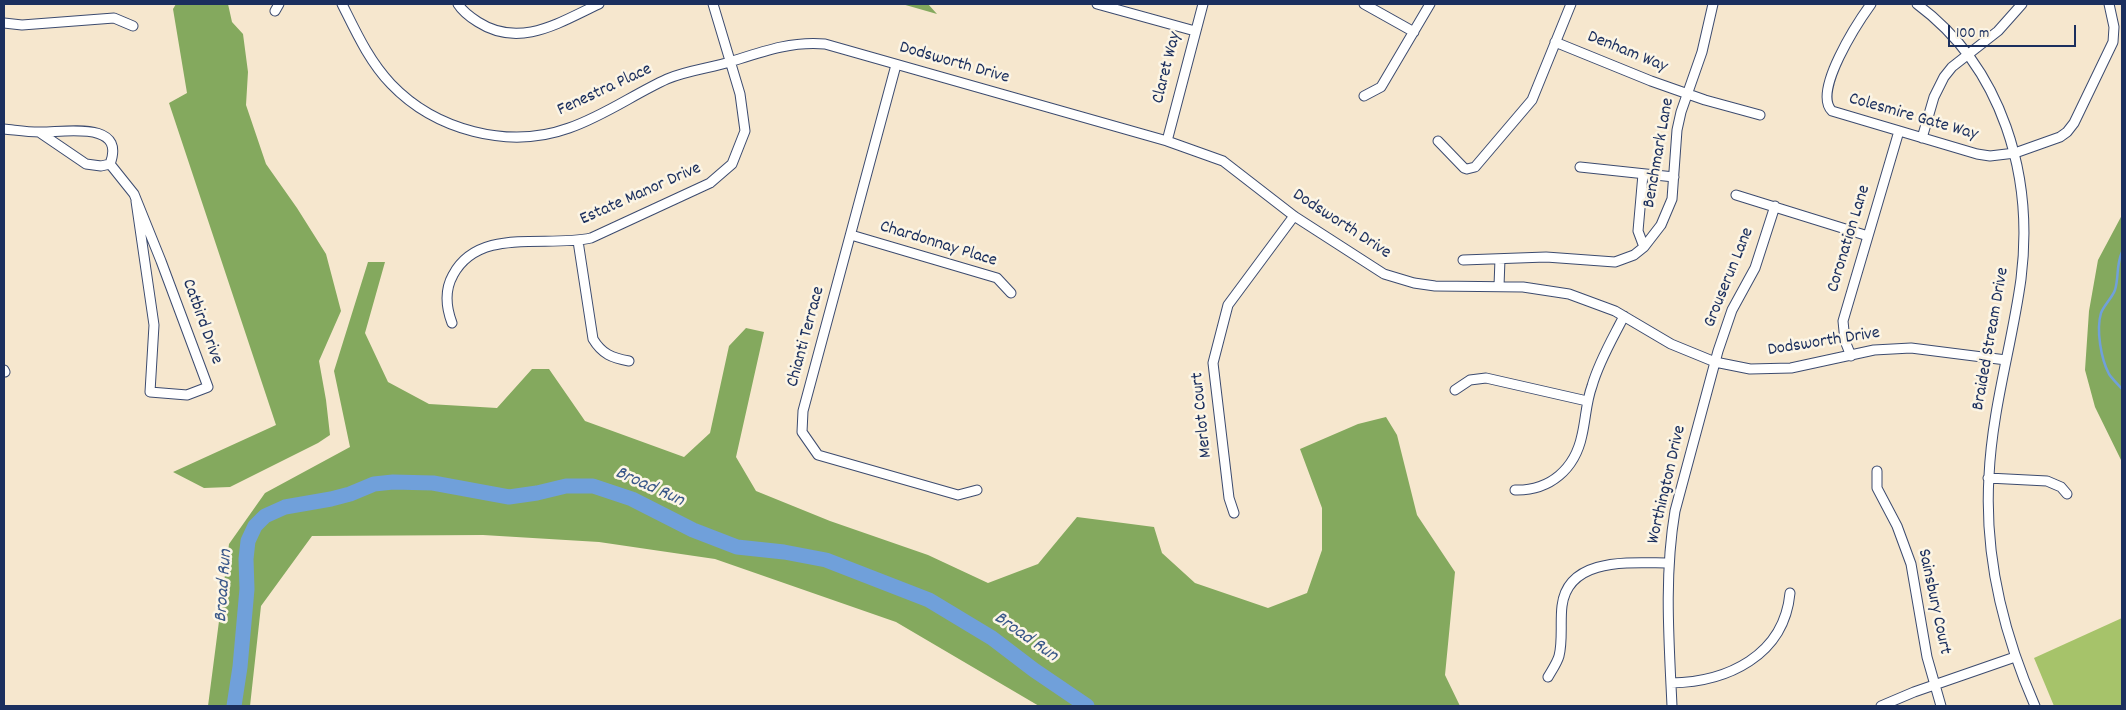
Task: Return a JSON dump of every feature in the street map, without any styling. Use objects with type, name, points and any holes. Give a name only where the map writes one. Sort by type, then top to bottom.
[{"type":"street","name":"Fenestra Place","points":[[342,4],[374,64],[410,102],[432,116],[454,126],[503,136],[533,136],[568,129],[598,116],[669,79],[731,62]]},
{"type":"street","points":[[458,4],[462,10],[488,28],[520,35],[546,28],[599,4]]},
{"type":"street","name":"Estate Manor Drive","points":[[452,323],[447,311],[447,294],[455,272],[464,259],[489,246],[506,243],[578,241],[602,234],[710,183],[732,164],[745,131],[740,94],[713,4]]},
{"type":"street","points":[[1097,4],[1195,31]]},
{"type":"street","name":"Claret Way","points":[[1167,141],[1203,4]]},
{"type":"street","points":[[1364,4],[1414,32]]},
{"type":"street","points":[[1364,96],[1380,87],[1430,4]]},
{"type":"street","points":[[1438,141],[1464,168],[1475,167],[1532,100],[1571,4]]},
{"type":"street","name":"Benchmark Lane","points":[[1463,260],[1546,257],[1616,262],[1634,255],[1644,247],[1661,225],[1672,199],[1677,130],[1687,93],[1702,52],[1713,4]]},
{"type":"street","name":"Colesmire Gate Way","points":[[1871,4],[1842,48],[1826,102],[1832,111],[1977,154],[1990,156],[2015,153],[2060,137],[2074,123],[2113,42],[2114,27],[2109,4]]},
{"type":"street","name":"Braided Stream Drive","points":[[1917,4],[1951,35],[1968,56],[1995,98],[2007,126],[2015,153],[2022,199],[2024,249],[2016,310],[1993,428],[1988,478],[1989,538],[2000,607],[2015,657],[2035,706]]},
{"type":"street","points":[[1922,138],[1939,85],[1952,68],[1998,31],[2022,4]]},
{"type":"street","points":[[4,23],[22,25],[114,18],[133,26]]},
{"type":"street","name":"Denham Way","points":[[1555,42],[1652,81],[1760,115]]},
{"type":"street","name":"Dodsworth Drive","points":[[731,62],[771,49],[808,43],[825,44],[1167,141],[1223,161],[1294,216],[1370,266],[1403,280],[1435,286],[1499,286],[1546,289],[1569,294],[1624,316],[1671,344],[1715,362],[1750,369],[1771,370],[1807,366],[1874,350],[1911,348],[2006,360]]},
{"type":"street","name":"Chianti Terrace","points":[[896,65],[803,411],[802,432],[818,456],[958,494],[977,490]]},
{"type":"street","points":[[4,129],[39,132],[72,130],[97,132],[107,138],[114,155],[110,164],[101,166],[86,164],[39,132]]},
{"type":"street","name":"Coronation Lane","points":[[1850,356],[1845,341],[1844,321],[1899,131]]},
{"type":"street","name":"Catbird Drive","points":[[110,164],[130,187],[161,260],[208,387],[187,395],[150,392],[154,325],[136,202]]},
{"type":"street","points":[[1580,167],[1674,177]]},
{"type":"street","points":[[1643,174],[1638,231],[1644,247]]},
{"type":"street","points":[[1736,195],[1868,236]]},
{"type":"street","name":"Grouserun Lane","points":[[1715,362],[1732,310],[1755,268],[1775,206]]},
{"type":"street","name":"Merlot Court","points":[[1234,513],[1228,498],[1213,363],[1228,305],[1294,216]]},
{"type":"street","name":"Chardonnay Place","points":[[851,235],[997,278],[1011,293]]},
{"type":"street","points":[[578,241],[593,340],[598,349],[607,355],[629,361]]},
{"type":"street","points":[[1499,286],[1500,259]]},
{"type":"street","points":[[1515,490],[1538,488],[1550,483],[1567,469],[1579,446],[1588,401],[1597,372],[1624,316]]},
{"type":"street","name":"Worthington Drive","points":[[1672,706],[1668,563],[1675,512],[1715,362]]},
{"type":"street","points":[[1456,390],[1470,380],[1486,378],[1588,401]]},
{"type":"street","name":"Sainsbury Court","points":[[1877,471],[1877,488],[1897,526],[1911,564],[1927,657],[1941,706]]},
{"type":"street","points":[[1988,478],[2047,481],[2061,487],[2067,494]]},
{"type":"street","points":[[1548,677],[1559,656],[1564,597],[1575,579],[1606,564],[1619,562],[1668,563]]},
{"type":"street","points":[[1671,683],[1695,682],[1715,678],[1731,672],[1754,659],[1766,647],[1780,626],[1786,613],[1790,593]]},
{"type":"street","points":[[1881,706],[2015,657]]},
{"type":"green space","points":[[176,4],[228,4],[232,22],[243,34],[248,72],[246,105],[266,164],[326,254],[341,311],[319,361],[330,435],[318,443],[230,487],[204,488],[173,472],[276,425],[169,103],[187,93],[173,9]]},
{"type":"green space","points":[[902,4],[928,4],[937,14]]},
{"type":"green space","points":[[2122,215],[2122,462],[2095,407],[2085,370],[2089,311],[2098,260]]},
{"type":"green space","points":[[368,262],[385,262],[365,333],[388,382],[429,404],[497,408],[532,369],[549,369],[585,421],[684,457],[710,433],[729,346],[746,328],[764,332],[736,457],[756,491],[830,521],[928,555],[988,583],[1038,564],[1077,517],[1154,527],[1162,553],[1195,583],[1268,608],[1307,593],[1322,550],[1322,508],[1300,449],[1358,424],[1386,417],[1397,435],[1417,515],[1455,572],[1445,675],[1460,706],[1039,706],[896,622],[715,559],[599,542],[483,535],[312,536],[261,606],[250,706],[208,706],[229,544],[265,493],[350,447],[334,371]]},
{"type":"green space","points":[[2122,618],[2122,706],[2054,706],[2034,658]]},
{"type":"waterway","points":[[2122,252],[2115,290],[2101,313],[2099,328],[2100,344],[2106,368],[2122,389]]},
{"type":"waterway","name":"Broad Run","points":[[234,706],[240,667],[247,589],[246,559],[248,541],[255,526],[265,516],[285,507],[331,499],[350,494],[374,484],[393,482],[433,483],[509,497],[566,486],[593,486],[632,499],[693,530],[737,547],[784,552],[826,560],[929,600],[992,638],[1034,670],[1087,706]]}]
